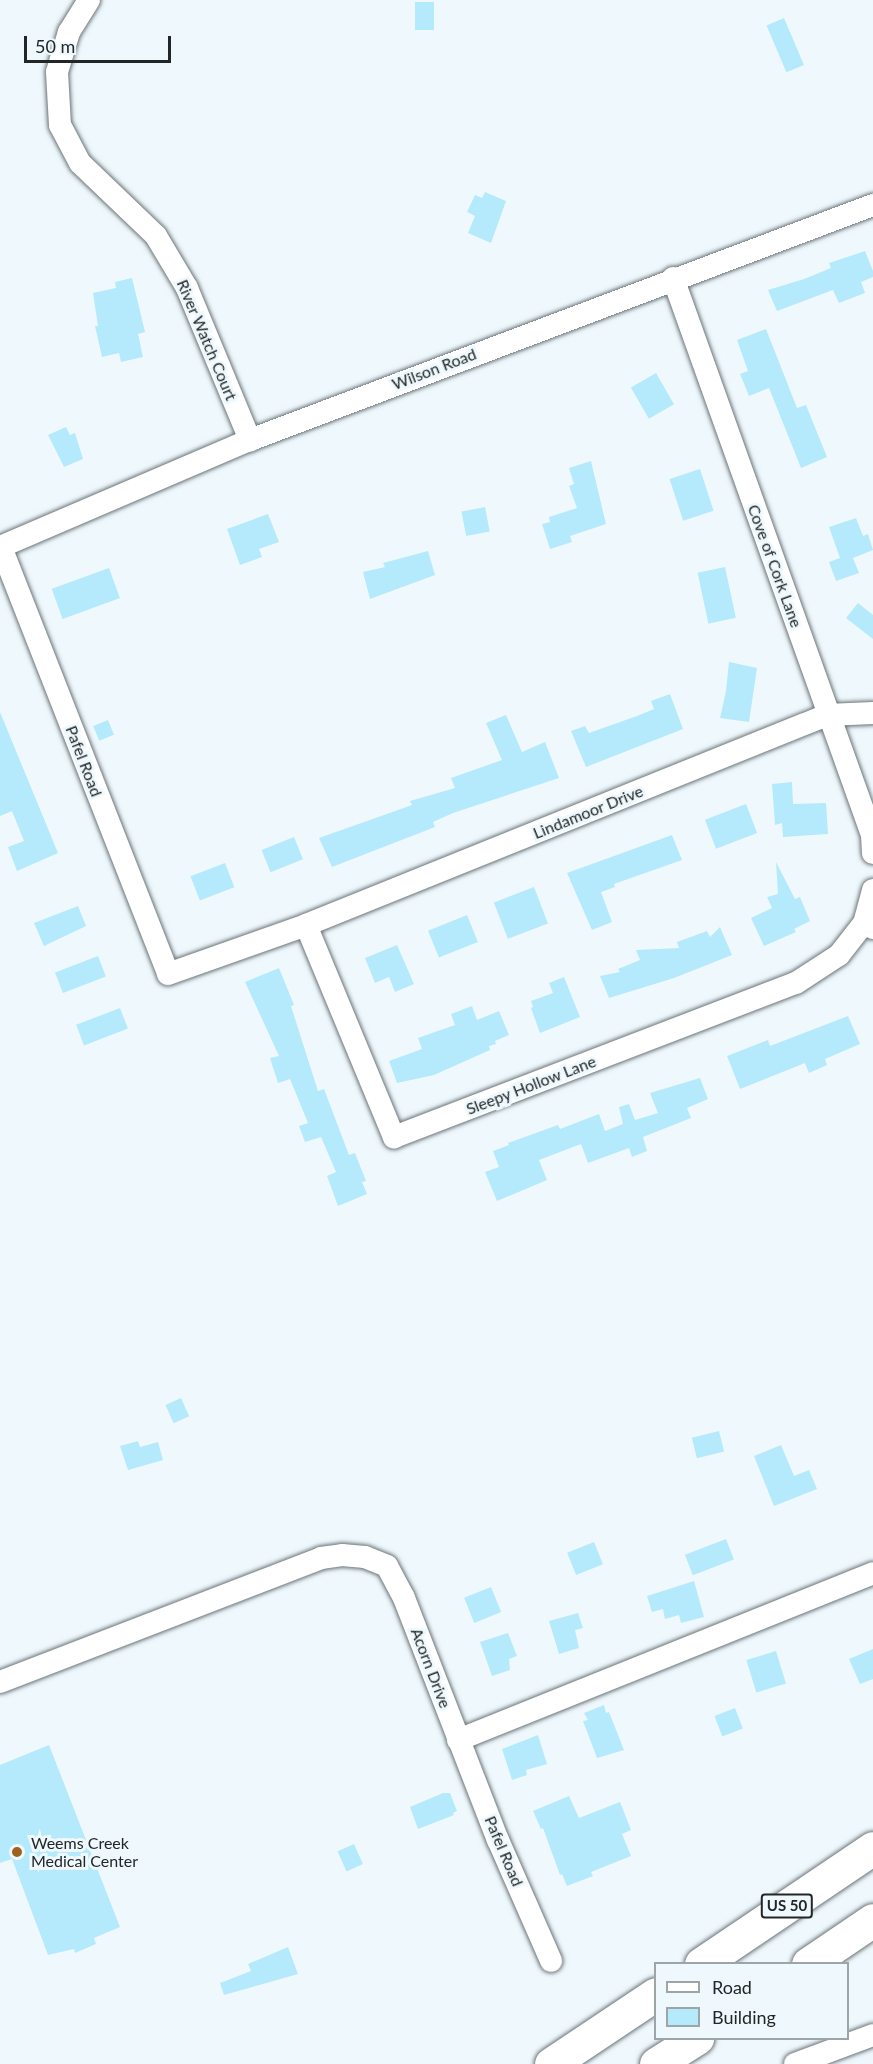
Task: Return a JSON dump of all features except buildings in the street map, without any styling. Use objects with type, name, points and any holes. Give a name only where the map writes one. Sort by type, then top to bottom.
[{"type":"highway","name":"US 50","points":[[704,1962],[873,1848]]},
{"type":"highway","points":[[811,1962],[873,1920]]},
{"type":"highway","points":[[540,2064],[644,2002]]},
{"type":"highway","points":[[551,2064],[644,2002]]},
{"type":"highway","points":[[656,2064],[693,2041]]},
{"type":"highway","points":[[662,2064],[693,2041]]},
{"type":"street","name":"River Watch Court","points":[[89,0],[69,32],[57,72],[60,125],[80,163],[156,236],[161,244],[187,288],[250,440]]},
{"type":"street","name":"Wilson Road","points":[[0,547],[250,440],[673,278],[873,205]]},
{"type":"street","name":"Cove of Cork Lane","points":[[673,278],[872,835],[873,853]]},
{"type":"street","name":"Pafel Road","points":[[0,547],[168,974]]},
{"type":"street","name":"Lindamoor Drive","points":[[168,974],[306,925],[828,715],[873,713]]},
{"type":"street","points":[[868,926],[873,890]]},
{"type":"street","name":"Sleepy Hollow Lane","points":[[306,925],[394,1137],[796,983],[839,955],[868,926]]},
{"type":"street","name":"Acorn Drive","points":[[0,1682],[321,1558],[342,1555],[365,1557],[387,1566],[404,1598],[458,1740]]},
{"type":"street","points":[[458,1740],[873,1573]]},
{"type":"street","name":"Pafel Road","points":[[458,1740],[551,1961]]},
{"type":"street","points":[[795,2064],[873,2035]]},
{"type":"place","name":"Weems Creek Medical Center","points":[[17,1852]]}]
